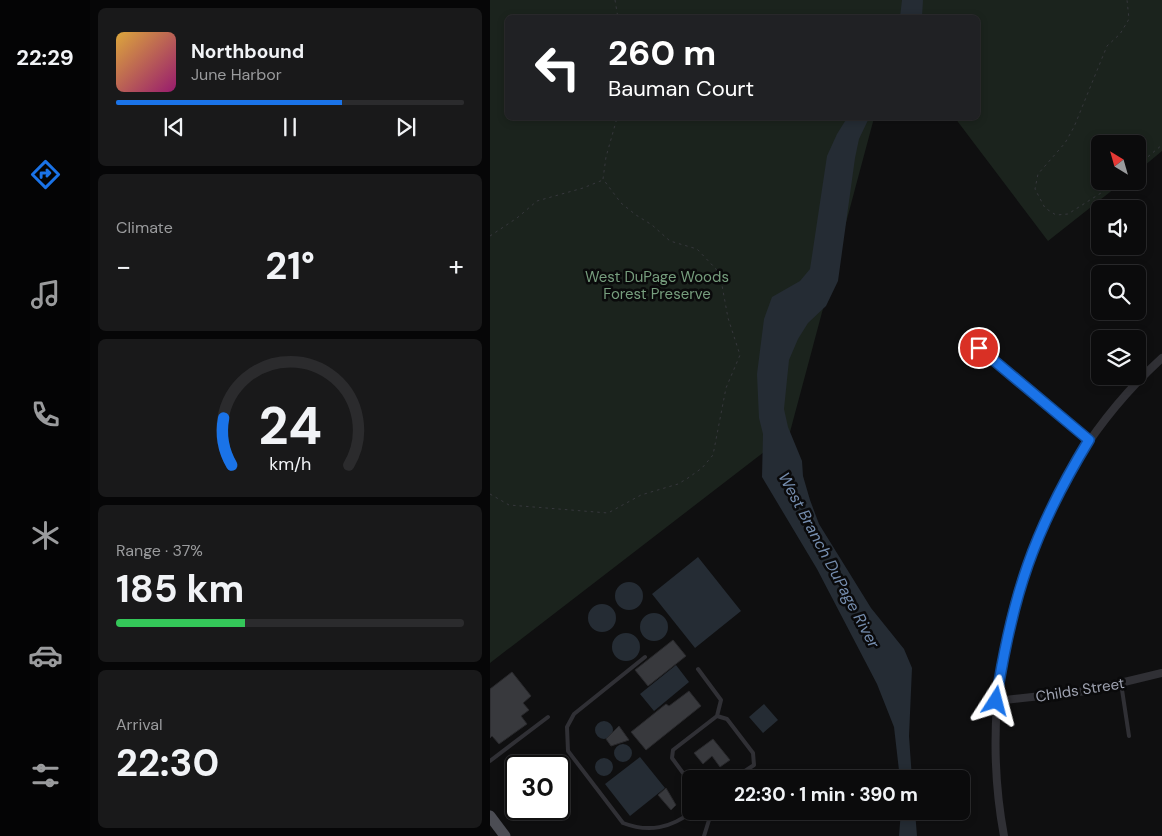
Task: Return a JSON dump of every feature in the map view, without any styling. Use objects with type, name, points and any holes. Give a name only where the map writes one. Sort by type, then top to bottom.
[{"type":"main road","points":[[490,816],[505,836]]},
{"type":"street","points":[[979,348],[1089,440]]},
{"type":"street","points":[[1004,836],[997,773],[996,701],[1007,635],[1028,562],[1051,507],[1089,440],[1125,394],[1162,358]]},
{"type":"street","name":"Childs Street","points":[[996,701],[1064,694],[1162,673]]},
{"type":"lane","points":[[645,658],[574,714],[567,727],[568,751],[623,822],[637,828],[650,829],[679,823],[682,820]]},
{"type":"lane","points":[[682,772],[672,758],[673,750],[717,716],[721,700],[698,669]]},
{"type":"lane","points":[[1122,683],[1129,736]]},
{"type":"lane","points":[[717,716],[726,719],[754,753],[754,765],[746,770]]},
{"type":"lane","points":[[490,761],[548,717]]},
{"type":"lane","points":[[704,836],[709,820]]},
{"type":"path","points":[[615,0],[618,15]]},
{"type":"path","points":[[1106,190],[1068,214],[1056,215],[1045,208],[1035,189],[1038,174],[1065,143],[1074,127],[1107,46],[1120,34],[1129,19],[1126,0]]},
{"type":"path","points":[[490,494],[508,505],[608,513],[641,495],[683,481],[702,468],[713,455],[726,388],[740,355],[728,318],[721,280],[716,269],[697,249],[670,241],[652,225],[621,203],[603,180],[606,157],[616,120]]},
{"type":"path","points":[[1146,158],[1162,145]]},
{"type":"path","points":[[490,236],[518,218],[537,201],[583,188],[603,180]]},
{"type":"green space","name":"West DuPage Woods Forest Preserve","points":[[490,0],[1162,0],[1162,151],[1146,164],[1146,135],[1091,135],[1091,190],[1113,190],[1100,200],[1091,200],[1091,207],[1048,241],[957,120],[980,120],[980,15],[505,15],[505,120],[873,120],[790,432],[490,663]]},
{"type":"water","points":[[902,0],[923,0],[922,15],[900,15]]},
{"type":"water","name":"West Branch DuPage River","points":[[846,120],[868,120],[859,139],[855,158],[838,281],[826,306],[808,323],[798,339],[789,360],[784,409],[788,427],[802,461],[803,476],[819,524],[871,608],[904,649],[912,668],[909,736],[911,770],[899,770],[894,727],[877,684],[817,569],[762,477],[763,434],[759,418],[757,374],[764,319],[772,297],[800,281],[810,269],[827,156]]},
{"type":"water","points":[[698,557],[741,611],[695,648],[652,594]]},
{"type":"water","points":[[629,582],[639,586],[643,596],[639,606],[629,610],[619,606],[615,596],[619,586]]},
{"type":"water","points":[[602,604],[612,608],[616,618],[612,628],[602,632],[592,628],[588,618],[592,608]]},
{"type":"water","points":[[654,613],[664,617],[668,627],[664,637],[654,641],[644,637],[640,627],[644,617]]},
{"type":"water","points":[[626,633],[636,637],[640,647],[636,657],[626,661],[616,657],[612,647],[616,637]]},
{"type":"water","points":[[676,665],[689,682],[654,711],[640,694]]},
{"type":"water","points":[[764,704],[778,720],[763,733],[749,717]]},
{"type":"water","points":[[604,721],[610,724],[613,730],[610,736],[604,739],[598,736],[595,730],[598,724]]},
{"type":"water","points":[[623,744],[629,747],[632,753],[629,759],[623,762],[617,759],[614,753],[617,747]]},
{"type":"water","points":[[640,757],[665,788],[630,816],[605,784]]},
{"type":"water","points":[[604,758],[610,761],[613,767],[610,773],[604,776],[598,773],[595,767],[598,761]]},
{"type":"water","points":[[900,820],[916,820],[917,836],[899,836]]},
{"type":"building","points":[[673,640],[686,656],[648,686],[635,670]]},
{"type":"building","points":[[512,672],[531,696],[523,703],[529,710],[521,716],[527,724],[499,744],[492,736],[490,738],[490,689]]},
{"type":"building","points":[[689,691],[701,706],[646,750],[631,732],[666,704],[669,706]]},
{"type":"building","points":[[619,726],[629,740],[611,746],[606,739]]},
{"type":"building","points":[[713,739],[730,760],[720,767],[712,756],[703,764],[694,753]]},
{"type":"building","points":[[666,788],[676,805],[671,810],[658,795]]},
{"type":"route","points":[[979,348],[1089,440],[1063,483],[1030,555],[1013,609],[996,701]]}]
